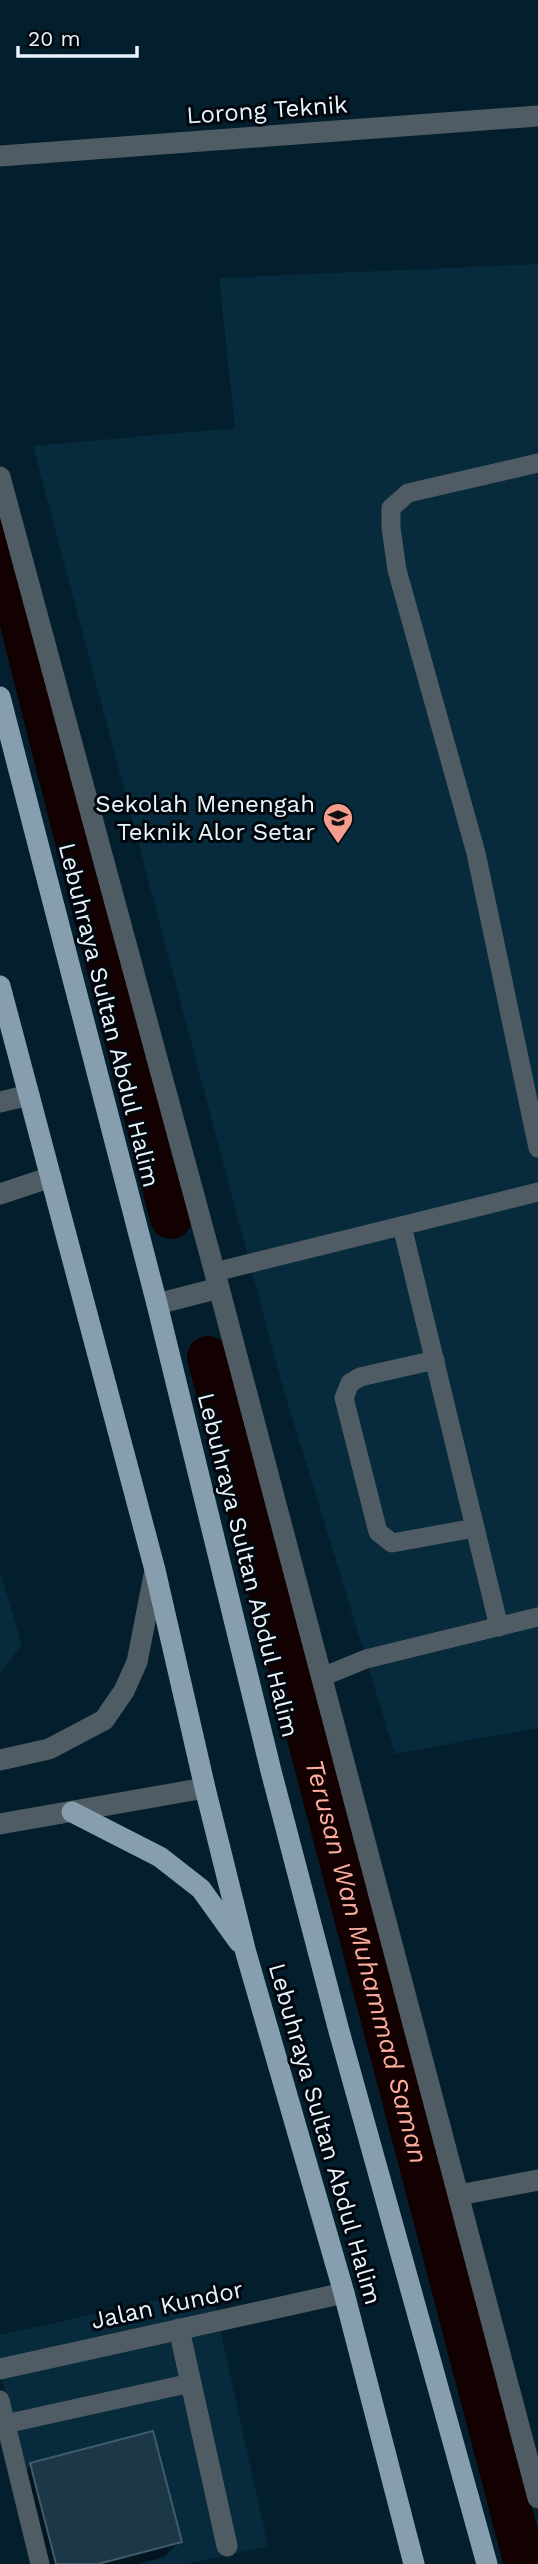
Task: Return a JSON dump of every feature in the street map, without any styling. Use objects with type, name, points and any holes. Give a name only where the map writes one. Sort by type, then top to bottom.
[{"type":"main road","name":"Lebuhraya Sultan Abdul Halim","points":[[0,697],[157,1304],[278,1797],[343,2045],[487,2564]]},
{"type":"main road","name":"Lebuhraya Sultan Abdul Halim","points":[[0,986],[155,1570],[246,1952],[344,2293],[414,2564]]},
{"type":"main road","points":[[72,1812],[160,1857],[201,1889],[246,1952]]},
{"type":"street","name":"Lorong Teknik","points":[[0,156],[538,116]]},
{"type":"street","points":[[0,477],[217,1280],[538,2498]]},
{"type":"street","points":[[0,1102],[29,1095]]},
{"type":"street","points":[[0,1194],[51,1177]]},
{"type":"street","points":[[157,1304],[217,1280]]},
{"type":"street","points":[[0,1759],[49,1749],[104,1720],[124,1691],[137,1662],[155,1570]]},
{"type":"street","points":[[0,1824],[205,1788]]},
{"type":"street","points":[[460,2195],[538,2180]]},
{"type":"street","name":"Jalan Kundor","points":[[0,2369],[344,2293]]},
{"type":"street","points":[[179,2329],[227,2546]]},
{"type":"lane","points":[[538,463],[408,493],[391,508],[391,528],[397,570],[476,853],[538,1148]]},
{"type":"lane","points":[[217,1280],[401,1226],[538,1192]]},
{"type":"lane","points":[[401,1226],[499,1627]]},
{"type":"lane","points":[[435,1360],[360,1377],[350,1383],[344,1398],[378,1532],[392,1543],[475,1528]]},
{"type":"lane","points":[[322,1676],[366,1660],[538,1617]]},
{"type":"lane","points":[[5,2424],[191,2383]]},
{"type":"lane","points":[[0,2400],[40,2564]]},
{"type":"shaded area","name":"Sekolah Menengah Teknik Alor Setar","points":[[538,264],[538,1728],[395,1754],[281,1381],[33,446],[235,428],[219,278]]},
{"type":"shaded area","points":[[0,1571],[22,1645],[0,1673]]},
{"type":"shaded area","points":[[211,2288],[268,2546],[186,2564],[43,2564],[0,2367],[0,2335]]},
{"type":"building","points":[[153,2431],[182,2542],[98,2564],[56,2564],[30,2463]]},
{"type":"waterway","name":"Terusan Wan Muhammad Saman","points":[[0,540],[171,1218]]},
{"type":"waterway","name":"Terusan Wan Muhammad Saman","points":[[208,1357],[525,2564]]},
{"type":"place","name":"Sekolah Menengah Teknik Alor Setar","points":[[338,845]]}]
